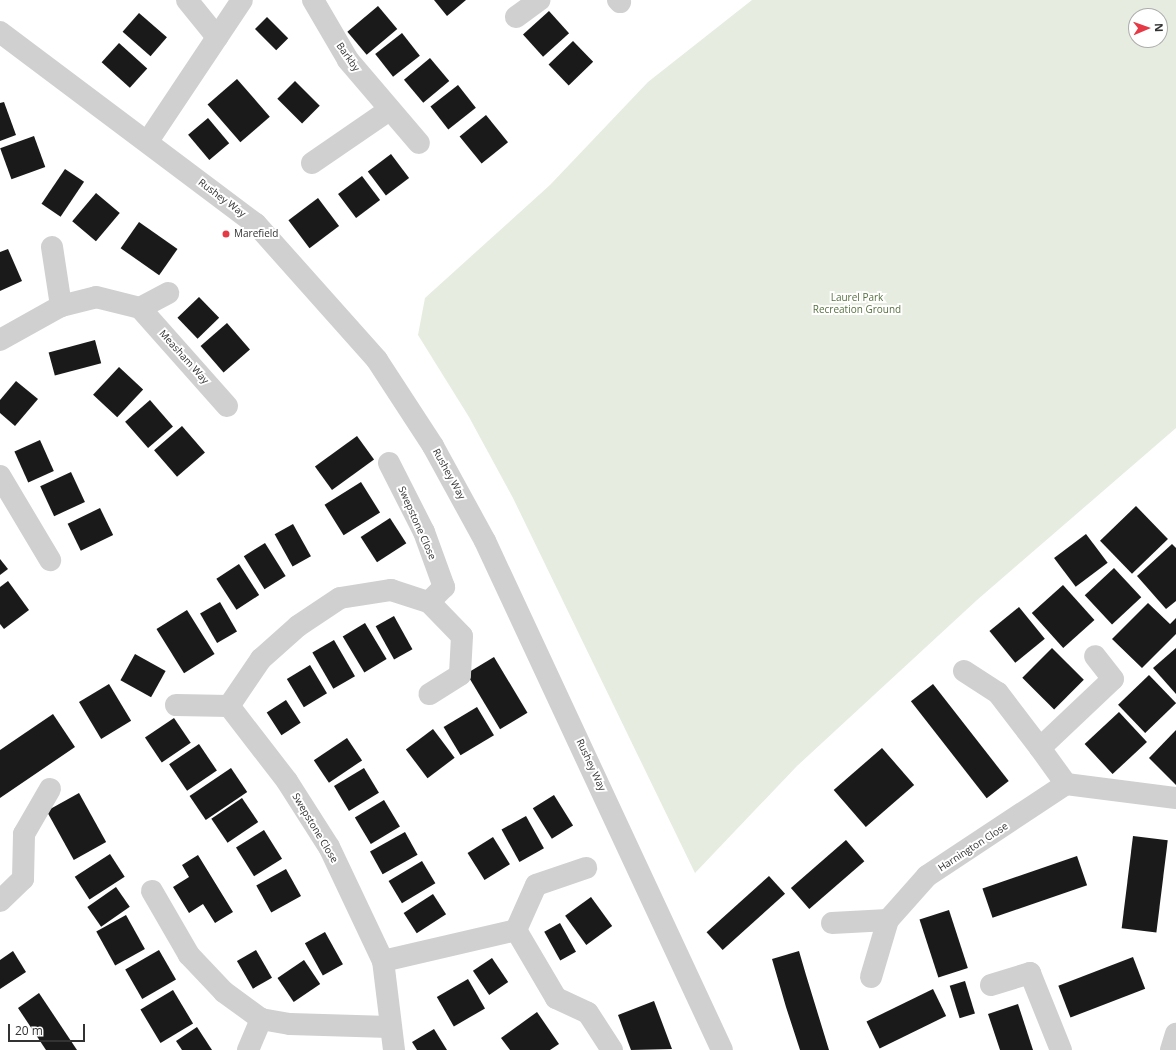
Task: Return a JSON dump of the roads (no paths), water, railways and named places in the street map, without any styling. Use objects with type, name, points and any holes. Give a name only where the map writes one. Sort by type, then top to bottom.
[{"type":"street","points":[[187,0],[217,37]]},
{"type":"street","points":[[148,142],[242,0]]},
{"type":"street","name":"Barkby","points":[[313,0],[348,60],[389,110],[419,143]]},
{"type":"street","points":[[516,17],[539,0]]},
{"type":"street","name":"Rushey Way","points":[[0,32],[256,224],[377,360],[433,446],[485,540],[722,1050]]},
{"type":"street","points":[[312,164],[389,110]]},
{"type":"street","points":[[52,247],[61,306]]},
{"type":"street","points":[[0,340],[61,306],[96,297],[140,308],[168,293]]},
{"type":"street","name":"Measham Way","points":[[140,308],[227,406]]},
{"type":"street","name":"Swepstone Close","points":[[389,463],[424,532],[444,587],[429,602]]},
{"type":"street","points":[[0,478],[50,560]]},
{"type":"street","points":[[176,705],[229,706],[261,659],[298,626],[340,598],[391,590],[429,602],[462,636],[460,675],[429,694]]},
{"type":"street","points":[[1040,748],[1113,679],[1095,656]]},
{"type":"street","points":[[964,671],[998,692],[1066,784],[1176,798]]},
{"type":"street","name":"Swepstone Close","points":[[229,706],[287,781],[329,847],[383,961],[389,1027],[394,1050]]},
{"type":"street","name":"Harnington Close","points":[[871,977],[888,920],[926,876],[1066,784]]},
{"type":"street","points":[[0,900],[23,879],[24,834],[50,789]]},
{"type":"street","points":[[516,930],[536,885],[586,868]]},
{"type":"street","points":[[152,891],[189,955],[224,992],[261,1020],[290,1024],[389,1027]]},
{"type":"street","points":[[832,923],[888,920]]},
{"type":"street","points":[[383,961],[516,930]]},
{"type":"street","points":[[516,930],[556,998],[588,1013],[612,1050]]},
{"type":"street","points":[[991,985],[1030,973],[1061,1050]]},
{"type":"street","points":[[248,1050],[261,1020]]},
{"type":"street","points":[[1171,1050],[1176,1034]]},
{"type":"place","name":"Marefield","points":[[226,234]]},
{"type":"park label","name":"Laurel Park Recreation Ground","points":[[857,302]]}]
